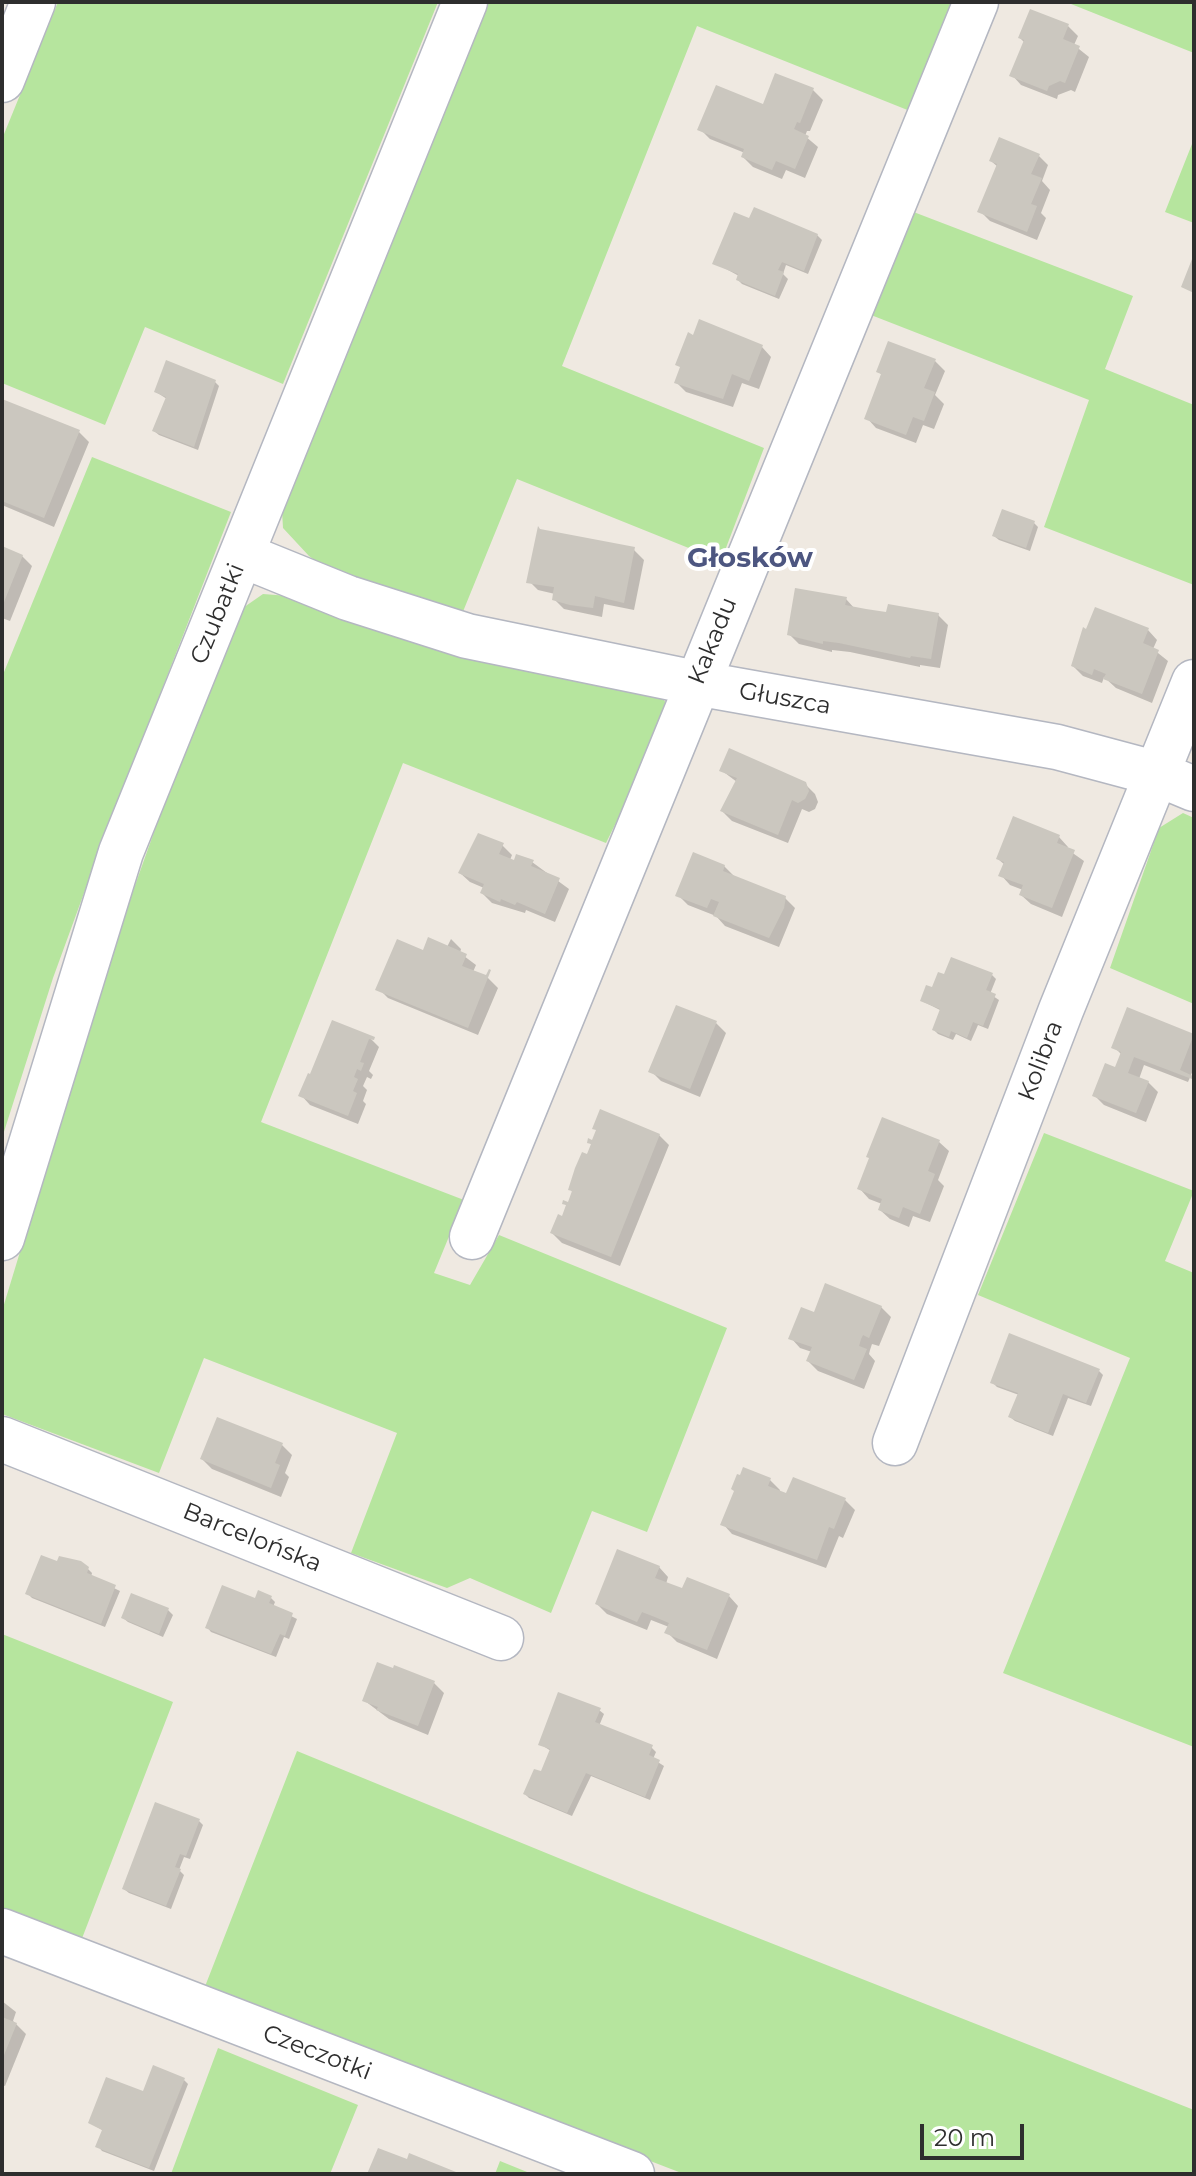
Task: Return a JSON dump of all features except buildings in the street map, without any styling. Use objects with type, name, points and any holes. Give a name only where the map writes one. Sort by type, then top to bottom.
[{"type":"street","points":[[2,80],[33,2]]},
{"type":"street","name":"Czubatki","points":[[2,1238],[121,852],[465,2]]},
{"type":"street","name":"Kakadu","points":[[472,1237],[976,2]]},
{"type":"street","name":"Głuszca","points":[[242,555],[348,598],[467,636],[696,683],[1057,747],[1176,782]]},
{"type":"street","name":"Kolibra","points":[[895,1443],[1061,1010],[1176,782],[1194,682]]},
{"type":"street","name":"Barcelońska","points":[[2,1439],[501,1638]]},
{"type":"street","name":"Czeczotki","points":[[2,1931],[632,2174]]},
{"type":"green space","points":[[58,2],[438,2],[283,384],[145,327],[105,425],[2,383],[2,139]]},
{"type":"green space","points":[[482,2],[956,2],[915,113],[697,26],[562,366],[764,448],[721,561],[517,479],[462,614],[342,581],[309,556],[283,528],[281,493]]},
{"type":"green space","points":[[1066,2],[1194,2],[1194,53]]},
{"type":"green space","points":[[1194,139],[1194,223],[1165,212]]},
{"type":"green space","points":[[911,211],[1133,296],[1105,369],[1194,405],[1194,585],[1044,527],[1089,400],[871,315]]},
{"type":"green space","points":[[92,457],[231,512],[103,841],[53,978],[2,1138],[2,677]]},
{"type":"green space","points":[[263,594],[301,597],[655,686],[671,711],[606,843],[403,763],[261,1122],[464,1200],[434,1273],[470,1285],[499,1235],[727,1328],[647,1532],[592,1511],[551,1613],[470,1578],[447,1588],[351,1553],[397,1433],[204,1358],[159,1473],[2,1414],[2,1311],[112,950],[226,630],[240,610]]},
{"type":"green space","points":[[1183,813],[1194,818],[1194,1004],[1110,968],[1159,828]]},
{"type":"green space","points":[[1044,1133],[1194,1191],[1165,1261],[1194,1273],[1194,1747],[1003,1673],[1130,1358],[978,1295]]},
{"type":"green space","points":[[2,1634],[173,1702],[81,1941],[2,1909]]},
{"type":"green space","points":[[297,1751],[639,1891],[1194,2110],[1194,2174],[684,2174],[204,1989]]},
{"type":"green space","points":[[218,2048],[358,2105],[330,2174],[171,2174]]},
{"type":"green space","points":[[500,2161],[532,2174],[495,2174]]},
{"type":"district","name":"Głosków","points":[[750,559]]}]
